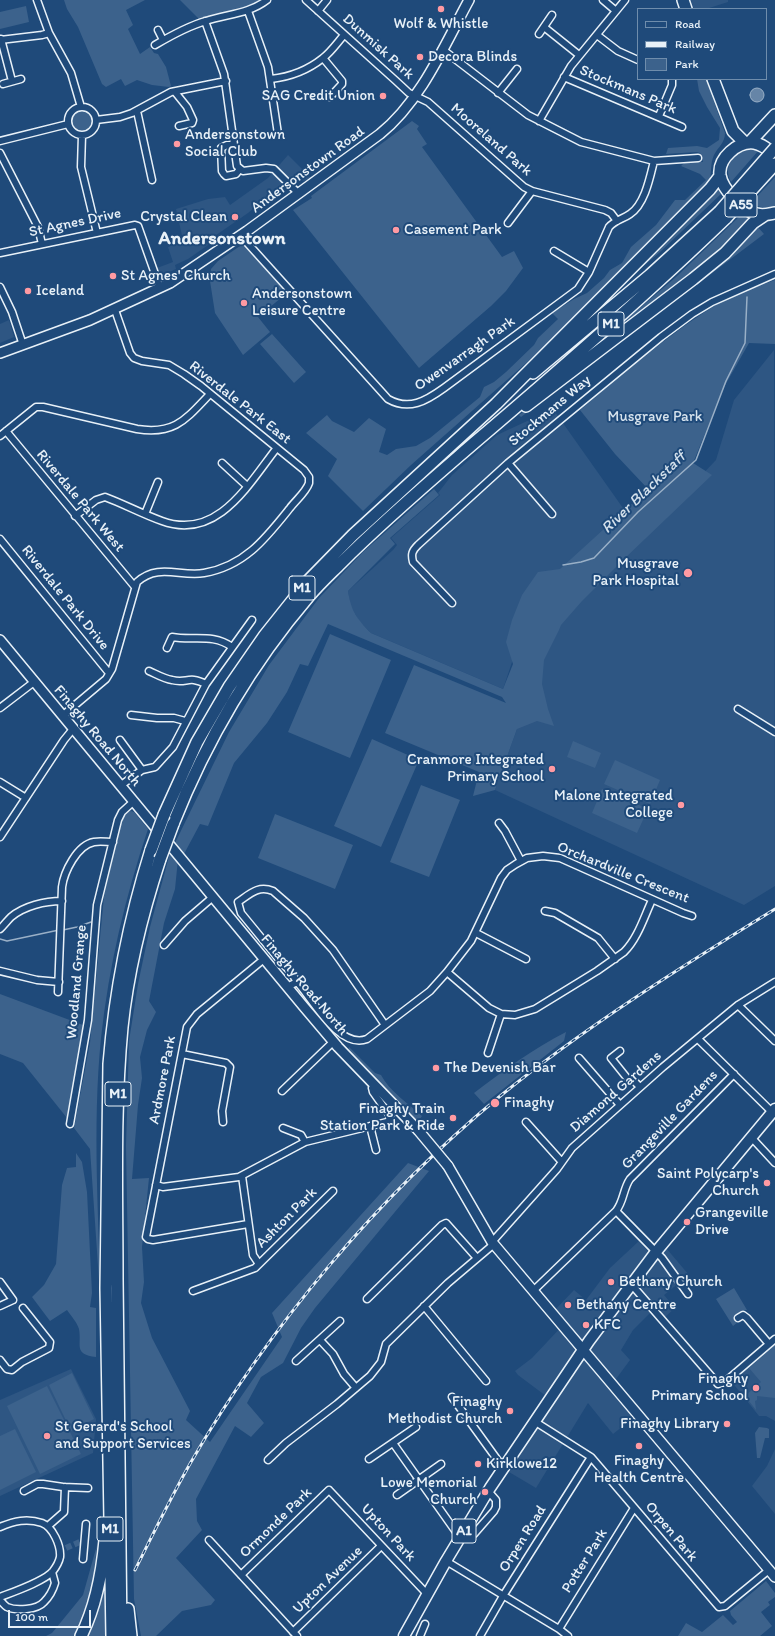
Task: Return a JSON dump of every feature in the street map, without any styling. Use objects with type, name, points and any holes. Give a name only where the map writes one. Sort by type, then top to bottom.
[{"type":"highway","name":"A55","points":[[713,80],[729,121],[737,136],[747,143],[758,144],[775,155]]},
{"type":"highway","points":[[721,163],[730,153],[747,143],[775,115]]},
{"type":"highway","name":"A55","points":[[729,121],[729,143],[721,163],[720,176],[727,190],[738,202],[753,213],[771,214]]},
{"type":"highway","name":"M1","points":[[112,1636],[106,1250],[109,1064],[112,1028],[120,970],[132,913],[150,850],[182,774],[211,717],[247,660],[308,581],[353,535],[496,404],[723,215],[775,148]]},
{"type":"highway","name":"M1","points":[[121,1636],[117,1334],[117,1115],[122,1026],[134,954],[145,908],[160,859],[195,772],[223,718],[254,668],[311,594],[359,545],[408,500],[619,317],[775,164]]},
{"type":"highway","points":[[496,404],[710,189],[720,176]]},
{"type":"highway","name":"M1","points":[[493,427],[535,400],[595,352],[693,279],[725,253],[753,223],[771,214]]},
{"type":"highway","points":[[117,1334],[122,1384],[125,1442],[126,1588],[131,1636]]},
{"type":"highway","points":[[81,1636],[91,1614],[98,1590],[104,1549],[109,1494]]},
{"type":"main road","name":"A1","points":[[406,1634],[427,1594],[488,1491],[582,1350],[655,1253],[774,1110]]},
{"type":"street","points":[[37,0],[49,33],[71,73],[81,107]]},
{"type":"street","points":[[155,45],[187,28],[205,21],[248,11],[267,0]]},
{"type":"street","name":"Dunmisk Park","points":[[306,0],[409,93],[416,96]]},
{"type":"street","points":[[318,11],[327,0]]},
{"type":"street","name":"Andersonstown Road","points":[[0,353],[115,310],[160,288],[241,236],[389,127],[407,109],[416,96],[469,0]]},
{"type":"street","points":[[603,0],[616,11]]},
{"type":"street","points":[[539,121],[564,77],[579,55],[625,0]]},
{"type":"street","points":[[248,11],[264,53],[270,79],[278,134]]},
{"type":"street","points":[[539,34],[552,15]]},
{"type":"street","points":[[205,21],[220,59],[226,81],[237,164],[243,171],[266,168],[274,169],[299,194]]},
{"type":"street","points":[[544,27],[579,55]]},
{"type":"street","points":[[158,30],[164,40]]},
{"type":"street","points":[[12,81],[0,40],[49,33]]},
{"type":"street","points":[[597,34],[618,51],[637,60]]},
{"type":"street","points":[[270,79],[295,74],[323,58],[344,35]]},
{"type":"street","points":[[442,49],[528,115],[581,142],[654,161],[698,158]]},
{"type":"street","points":[[323,58],[342,81],[342,84],[330,96]]},
{"type":"street","points":[[498,93],[517,69]]},
{"type":"street","name":"Stockmans Park","points":[[564,77],[660,116],[682,127]]},
{"type":"street","points":[[3,84],[21,79]]},
{"type":"street","points":[[660,116],[672,86],[672,80]]},
{"type":"street","points":[[96,120],[120,117],[137,111],[159,98],[175,92],[226,81]]},
{"type":"street","points":[[175,92],[193,120],[192,123],[179,126]]},
{"type":"street","name":"Mooreland Park","points":[[416,96],[428,102],[524,187],[532,191],[605,210],[611,213],[617,221]]},
{"type":"street","points":[[81,107],[91,110],[96,120],[94,129],[88,134],[82,135],[73,132],[68,124],[70,112],[81,107]]},
{"type":"street","points":[[137,111],[152,180]]},
{"type":"street","points":[[0,141],[68,124]]},
{"type":"street","points":[[82,135],[81,167],[97,233]]},
{"type":"street","points":[[234,145],[227,145],[221,148],[222,171],[226,176],[236,174],[240,169]]},
{"type":"street","points":[[0,153],[38,227],[42,244]]},
{"type":"street","name":"Owenvarragh Park","points":[[241,236],[268,264],[384,395],[393,402],[404,405],[420,402],[444,388],[572,294],[589,272],[607,229],[610,225],[629,215],[640,203],[654,161]]},
{"type":"street","points":[[508,223],[532,191]]},
{"type":"street","name":"St Agnes Drive","points":[[0,253],[135,224],[138,226],[160,288]]},
{"type":"street","points":[[554,251],[589,272]]},
{"type":"street","name":"Stockmans Way","points":[[452,603],[413,562],[411,556],[413,550],[508,463],[661,337],[692,314],[726,296],[775,274]]},
{"type":"street","points":[[0,287],[12,312],[23,345]]},
{"type":"street","name":"Riverdale Park East","points":[[115,310],[130,353],[134,358],[142,361],[169,365],[184,374],[307,474],[309,480],[308,486],[259,546],[242,558],[224,567],[206,573],[188,574],[157,571],[153,572],[140,580],[135,587]]},
{"type":"street","points":[[0,436],[36,407],[43,407],[137,429],[156,431],[170,428],[182,422],[210,394]]},
{"type":"street","name":"Riverdale Park West","points":[[6,431],[135,587]]},
{"type":"street","points":[[76,516],[96,500],[105,497],[161,521],[177,525],[194,524],[209,520],[222,513],[238,498],[276,449]]},
{"type":"street","points":[[222,463],[247,486]]},
{"type":"street","points":[[508,463],[552,514]]},
{"type":"street","points":[[145,514],[158,482]]},
{"type":"street","name":"Riverdale Park Drive","points":[[0,539],[109,673]]},
{"type":"street","points":[[62,716],[106,679],[118,650],[135,587]]},
{"type":"street","points":[[120,786],[142,770],[154,767],[173,747],[185,721],[206,684],[252,620]]},
{"type":"street","points":[[167,648],[172,637],[184,639],[197,637],[222,640],[232,647]]},
{"type":"street","name":"Finaghy Road North","points":[[0,640],[333,1042],[418,1130],[448,1166],[493,1243],[772,1574]]},
{"type":"street","points":[[149,671],[171,680],[181,681],[192,679],[206,684]]},
{"type":"street","points":[[0,708],[34,682]]},
{"type":"street","points":[[738,709],[775,732]]},
{"type":"street","points":[[131,715],[174,718],[185,721]]},
{"type":"street","points":[[0,837],[73,729]]},
{"type":"street","points":[[120,740],[142,770]]},
{"type":"street","points":[[0,782],[26,798]]},
{"type":"street","name":"Woodland Grange","points":[[70,1124],[88,1020],[97,905],[118,820],[122,812],[133,802]]},
{"type":"street","points":[[499,823],[506,831],[521,861]]},
{"type":"street","name":"Woodland Grange","points":[[58,992],[62,887],[65,872],[81,848],[88,843],[113,842]]},
{"type":"street","name":"Orchardville Crescent","points":[[385,1026],[340,960],[314,929],[273,891],[268,889],[257,889],[238,902],[238,907],[241,913],[291,972],[326,1020],[349,1038],[360,1040],[364,1040],[372,1036],[385,1026],[430,991],[471,941],[501,878],[507,870],[521,861],[543,856],[560,858],[652,900],[692,916]]},
{"type":"street","points":[[164,945],[185,921],[213,897]]},
{"type":"street","points":[[447,972],[480,1002],[501,1014],[514,1015],[535,1009],[615,959],[631,946],[652,900]]},
{"type":"street","points":[[0,929],[10,917],[24,909],[43,903],[62,901]]},
{"type":"street","points":[[545,911],[555,913],[598,938],[615,959]]},
{"type":"street","points":[[476,933],[526,960]]},
{"type":"street","name":"Ardmore Park","points":[[248,1224],[154,1240],[148,1239],[146,1234],[187,1027],[192,1019],[264,959]]},
{"type":"street","name":"Woodland Grange","points":[[0,971],[37,980],[59,982]]},
{"type":"street","points":[[287,987],[297,982]]},
{"type":"street","name":"Diamond Gardens","points":[[268,1460],[286,1443],[356,1388],[377,1369],[381,1362],[386,1344],[424,1306],[493,1243],[557,1170],[572,1148],[640,1087],[738,1005],[775,982]]},
{"type":"street","points":[[738,1005],[775,1040]]},
{"type":"street","points":[[488,1054],[501,1014]]},
{"type":"street","points":[[698,1039],[774,1110]]},
{"type":"street","points":[[282,1091],[333,1042]]},
{"type":"street","points":[[620,1051],[611,1058],[627,1078],[635,1082],[640,1087]]},
{"type":"street","points":[[182,1054],[226,1063],[230,1067],[222,1111],[223,1122]]},
{"type":"street","points":[[579,1058],[620,1105]]},
{"type":"street","name":"Grangeville Gardens","points":[[533,1292],[616,1211],[621,1204],[626,1185],[630,1179],[734,1074]]},
{"type":"street","points":[[156,1185],[163,1187],[242,1176],[305,1142],[387,1122],[390,1118],[373,1092],[372,1088],[375,1085]]},
{"type":"street","points":[[526,1122],[562,1161]]},
{"type":"street","points":[[370,1126],[376,1150]]},
{"type":"street","points":[[283,1128],[301,1135],[305,1142]]},
{"type":"street","points":[[751,1137],[775,1163]]},
{"type":"street","name":"Ashton Park","points":[[242,1176],[253,1255],[259,1264]]},
{"type":"street","name":"Ashton Park","points":[[193,1292],[249,1271],[259,1264],[332,1191]]},
{"type":"street","points":[[616,1211],[655,1253],[662,1258],[688,1294]]},
{"type":"street","points":[[367,1299],[442,1225],[446,1223],[477,1258]]},
{"type":"street","points":[[0,1282],[13,1300],[0,1306]]},
{"type":"street","points":[[631,1284],[718,1384],[721,1384],[775,1339]]},
{"type":"street","points":[[424,1306],[486,1381]]},
{"type":"street","points":[[0,1360],[7,1369],[12,1370],[22,1362],[49,1348],[50,1342],[27,1310]]},
{"type":"street","points":[[738,1318],[743,1315],[747,1318],[769,1344]]},
{"type":"street","points":[[296,1361],[340,1321]]},
{"type":"street","points":[[320,1340],[333,1354],[344,1374],[356,1388]]},
{"type":"street","points":[[452,1397],[499,1462],[504,1466]]},
{"type":"street","name":"Orpen Park","points":[[534,1421],[591,1457],[719,1607],[725,1606],[772,1574]]},
{"type":"street","points":[[369,1459],[416,1427]]},
{"type":"street","points":[[393,1443],[456,1532],[474,1534],[494,1511],[496,1507],[496,1500],[488,1491]]},
{"type":"street","name":"Orpen Road","points":[[480,1636],[503,1596],[591,1457]]},
{"type":"street","points":[[397,1495],[441,1464]]},
{"type":"street","points":[[24,1491],[37,1484],[65,1488],[88,1488]]},
{"type":"street","points":[[48,1526],[64,1512],[65,1488]]},
{"type":"street","name":"Upton Park","points":[[329,1490],[427,1594]]},
{"type":"street","name":"Ormonde Park","points":[[241,1575],[329,1490]]},
{"type":"street","name":"Potter Park","points":[[559,1629],[634,1508]]},
{"type":"street","points":[[0,1527],[14,1521],[30,1520],[43,1523],[48,1526],[62,1549],[60,1557],[52,1572],[0,1597]]},
{"type":"street","points":[[83,1559],[86,1524]]},
{"type":"street","name":"Ormonde Park","points":[[208,1540],[295,1634]]},
{"type":"street","name":"Upton Avenue","points":[[295,1634],[381,1546]]},
{"type":"street","points":[[446,1561],[559,1629],[568,1636]]},
{"type":"street","points":[[0,1600],[6,1606],[13,1609],[33,1607],[44,1603],[52,1591],[55,1583],[52,1572]]},
{"type":"street","points":[[420,1636],[425,1624]]},
{"type":"street","points":[[406,1634],[416,1636]]},
{"type":"shaded area","points":[[691,0],[728,0],[728,2],[709,8],[694,8]]},
{"type":"shaded area","points":[[754,88],[760,88],[764,92],[764,98],[760,102],[754,102],[750,98],[750,92]]},
{"type":"shaded area","points":[[288,155],[312,179],[282,185],[248,213],[209,240],[211,243],[188,259],[175,265],[176,269],[160,276],[157,268],[173,262],[168,247],[183,240],[176,209],[208,199],[225,197],[230,205],[268,178]]},
{"type":"shaded area","points":[[9,320],[14,337],[0,343],[0,324]]},
{"type":"shaded area","name":"Musgrave Park Hospital","points":[[774,350],[775,886],[744,905],[495,790],[517,729],[531,640],[673,505],[716,460],[734,400]]},
{"type":"shaded area","points":[[553,409],[630,518],[515,653],[503,689],[371,633],[359,621],[350,605],[348,591],[393,550],[397,545],[391,538],[440,495],[438,493],[452,475],[497,435]]},
{"type":"shaded area","points":[[639,1241],[656,1260],[666,1248],[689,1275],[664,1295],[675,1308],[664,1318],[657,1311],[649,1314],[633,1330],[621,1350],[630,1360],[616,1379],[642,1411],[613,1434],[588,1403],[536,1488],[509,1472],[554,1402],[518,1375],[515,1371],[532,1358],[565,1323],[555,1310],[574,1290],[586,1300],[610,1268]]},
{"type":"shaded area","name":"Finaghy Primary School","points":[[775,1343],[775,1421],[766,1416],[759,1416],[731,1381]]},
{"type":"shaded area","name":"St Gerard's School and Support Services","points":[[71,1369],[96,1419],[93,1453],[0,1496],[0,1400]]},
{"type":"shaded area","points":[[775,1449],[775,1514],[752,1486],[767,1466]]},
{"type":"green space","points":[[64,0],[145,0],[126,10],[133,25],[128,29],[140,54],[150,47],[154,53],[158,54],[166,67],[171,86],[152,85],[137,80],[125,86],[121,79],[106,87],[102,84],[78,27],[67,9]]},
{"type":"green space","points":[[180,0],[263,0],[241,10],[199,19]]},
{"type":"green space","points":[[26,6],[29,22],[0,29],[0,12]]},
{"type":"green space","points":[[697,80],[706,80],[725,133],[723,142],[713,158],[709,183],[551,341],[411,465],[363,511],[328,476],[337,459],[306,433],[327,415],[332,421],[354,432],[369,418],[386,429],[379,452],[387,455],[396,449],[416,446],[430,438],[480,397],[484,387],[494,382],[506,372],[558,319],[552,313],[574,299],[587,293],[604,278],[610,270],[622,263],[631,247],[656,225],[675,200],[685,200],[706,180],[700,174],[681,166],[686,161],[703,162],[700,153],[666,154],[668,148],[697,146],[707,148],[719,140],[720,128],[699,91]]},
{"type":"green space","points":[[82,109],[87,110],[93,116],[93,126],[87,132],[82,133],[77,132],[71,126],[70,121],[71,116],[77,110]]},
{"type":"green space","name":"Casement Park","points":[[412,121],[419,126],[417,129],[427,144],[422,147],[502,257],[514,251],[523,268],[506,291],[491,306],[419,368],[293,210],[312,198],[311,196]]},
{"type":"green space","points":[[752,149],[759,150],[731,182],[728,170],[732,160],[740,153]]},
{"type":"green space","points":[[775,177],[775,206],[763,207],[751,203]]},
{"type":"green space","points":[[718,189],[722,193],[659,253],[620,285],[714,190],[716,191]]},
{"type":"green space","points":[[743,213],[750,218],[722,248],[680,282],[620,325],[676,277]]},
{"type":"green space","points":[[756,225],[764,234],[521,417],[519,415],[642,320]]},
{"type":"green space","name":"Andersonstown Leisure Centre","points":[[243,244],[287,293],[258,317],[270,332],[243,355],[215,313],[210,281],[211,269],[218,261]]},
{"type":"green space","name":"Musgrave Park","points":[[775,280],[775,344],[749,343],[724,387],[693,463],[712,475],[624,559],[582,601],[561,625],[544,660],[542,684],[554,726],[537,721],[517,729],[495,790],[473,796],[479,772],[385,733],[414,665],[506,703],[502,697],[328,624],[308,666],[300,664],[287,692],[267,723],[234,763],[208,826],[200,824],[184,854],[175,843],[229,732],[269,665],[319,598],[363,552],[434,489],[439,495],[390,538],[395,544],[348,591],[351,604],[358,619],[371,633],[503,689],[513,664],[506,642],[512,620],[522,595],[538,572],[560,569],[648,489],[615,454],[580,410],[648,353],[702,314],[734,295]]},
{"type":"green space","points":[[272,334],[306,372],[294,383],[260,344]]},
{"type":"green space","points":[[330,634],[391,660],[350,758],[288,732]]},
{"type":"green space","points":[[372,739],[419,760],[381,847],[334,826]]},
{"type":"green space","points":[[573,741],[601,753],[595,768],[567,757]]},
{"type":"green space","points":[[615,760],[660,780],[650,804],[604,784]]},
{"type":"green space","points":[[421,785],[460,800],[429,877],[390,862]]},
{"type":"green space","points":[[602,789],[648,809],[637,833],[592,813]]},
{"type":"green space","points":[[131,811],[134,812],[148,829],[132,880],[113,958],[101,1038],[98,1072],[97,1140],[101,1310],[90,1149],[74,1128],[90,1043],[104,896],[120,828],[125,816]]},
{"type":"green space","points":[[275,814],[353,845],[335,889],[258,858]]},
{"type":"green space","points":[[170,853],[178,859],[175,889],[164,923],[149,1001],[156,1012],[147,1030],[140,1057],[142,1078],[138,1105],[132,1179],[149,1178],[142,1247],[144,1282],[141,1303],[152,1338],[190,1411],[186,1420],[210,1442],[282,1337],[272,1313],[408,1163],[429,1171],[315,1308],[301,1328],[283,1363],[261,1377],[247,1403],[264,1423],[251,1437],[235,1426],[196,1499],[197,1521],[202,1530],[176,1558],[215,1600],[211,1605],[182,1611],[156,1636],[141,1636],[134,1599],[126,1146],[129,1041],[138,984],[150,927]]},
{"type":"green space","points":[[0,994],[83,1025],[67,1118],[23,1063],[0,1054]]},
{"type":"green space","points":[[566,1032],[564,1041],[484,1104],[474,1093],[519,1060]]},
{"type":"green space","points":[[349,1047],[375,1073],[381,1075],[394,1092],[422,1116],[418,1122],[348,1050]]},
{"type":"green space","points":[[76,1153],[82,1162],[87,1192],[92,1293],[90,1307],[96,1308],[96,1357],[84,1354],[81,1351],[79,1329],[67,1310],[50,1321],[32,1297],[44,1285],[56,1264],[62,1185],[67,1168],[76,1167]]},
{"type":"green space","points":[[734,1288],[747,1310],[743,1310],[735,1315],[738,1322],[733,1326],[716,1299]]},
{"type":"green space","points":[[775,1345],[775,1398],[757,1396],[757,1400],[755,1401],[756,1410],[745,1396],[761,1382],[749,1368]]},
{"type":"green space","points":[[72,1373],[94,1419],[71,1431],[49,1385]]},
{"type":"green space","points":[[47,1386],[81,1454],[40,1474],[7,1406]]},
{"type":"green space","points":[[759,1427],[769,1429],[769,1438],[765,1438],[760,1458],[757,1458],[755,1433]]},
{"type":"green space","points":[[15,1429],[36,1472],[0,1490],[0,1436]]},
{"type":"green space","points":[[97,1545],[92,1590],[81,1625],[105,1577],[105,1636],[46,1636],[52,1633],[83,1595]]},
{"type":"green space","points":[[766,1581],[775,1593],[775,1597],[768,1602],[770,1605],[761,1612],[772,1626],[760,1636],[678,1636],[686,1623],[702,1632],[723,1615],[733,1625],[737,1622],[731,1615],[730,1611]]},
{"type":"waterway","name":"River Blackstaff","points":[[563,565],[594,558],[638,512],[696,460],[726,381],[745,343],[747,297]]},
{"type":"waterway","points":[[63,930],[91,922]]},
{"type":"waterway","points":[[0,939],[7,941],[59,930]]},
{"type":"tunnel","points":[[66,1548],[82,1541]]},
{"type":"railway","points":[[135,1570],[169,1502],[222,1411],[291,1312],[369,1220],[454,1136],[532,1071],[634,998],[775,909]]},
{"type":"place","name":"Wolf & Whistle","points":[[441,9]]},
{"type":"place","name":"Decora Blinds","points":[[420,57]]},
{"type":"place","name":"SAG Credit Union","points":[[383,96]]},
{"type":"place","name":"Andersonstown Social Club","points":[[177,144]]},
{"type":"place","name":"Crystal Clean","points":[[235,217]]},
{"type":"place","name":"Casement Park","points":[[396,230]]},
{"type":"place","name":"St Agnes' Church","points":[[113,276]]},
{"type":"place","name":"Iceland","points":[[28,291]]},
{"type":"place","name":"Andersonstown Leisure Centre","points":[[244,303]]},
{"type":"place","name":"Musgrave Park Hospital","points":[[688,573]]},
{"type":"place","name":"Cranmore Integrated Primary School","points":[[552,769]]},
{"type":"place","name":"Malone Integrated College","points":[[681,805]]},
{"type":"place","name":"The Devenish Bar","points":[[436,1068]]},
{"type":"place","name":"Finaghy","points":[[495,1103]]},
{"type":"place","name":"Finaghy Train Station Park & Ride","points":[[453,1118]]},
{"type":"place","name":"Saint Polycarp's Church","points":[[767,1183]]},
{"type":"place","name":"Grangeville Drive","points":[[687,1222]]},
{"type":"place","name":"Bethany Church","points":[[611,1282]]},
{"type":"place","name":"Bethany Centre","points":[[568,1305]]},
{"type":"place","name":"KFC","points":[[586,1325]]},
{"type":"place","name":"Finaghy Primary School","points":[[756,1388]]},
{"type":"place","name":"Finaghy Methodist Church","points":[[510,1411]]},
{"type":"place","name":"Finaghy Library","points":[[727,1424]]},
{"type":"place","name":"St Gerard's School and Support Services","points":[[47,1436]]},
{"type":"place","name":"Finaghy Health Centre","points":[[639,1446]]},
{"type":"place","name":"Kirklowe12","points":[[478,1464]]},
{"type":"place","name":"Lowe Memorial Church","points":[[485,1492]]},
{"type":"district","name":"Andersonstown","points":[[222,239]]}]
